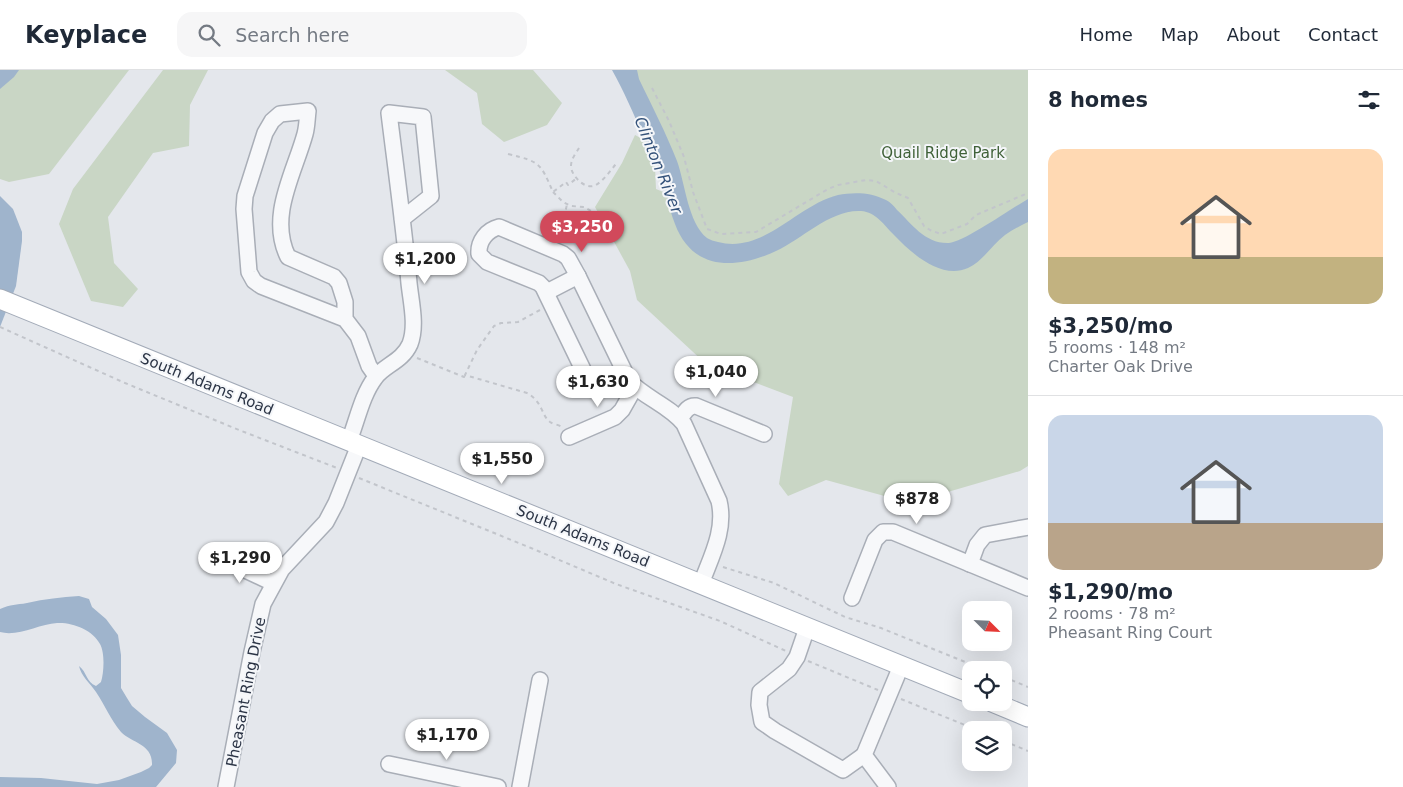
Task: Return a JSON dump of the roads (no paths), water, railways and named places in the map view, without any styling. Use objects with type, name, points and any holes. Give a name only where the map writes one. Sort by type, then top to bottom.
[{"type":"main road","name":"South Adams Road","points":[[0,299],[962,690]]},
{"type":"main road","points":[[1012,710],[1028,717]]},
{"type":"street","points":[[345,319],[345,302],[339,283],[334,277],[288,257],[284,248],[282,204],[305,133],[308,112],[280,114],[272,121],[265,133],[245,196],[249,272],[254,281],[261,286],[345,319],[358,336],[369,366],[376,376],[405,353],[413,334],[389,113],[423,117],[431,196],[402,219]]},
{"type":"street","points":[[624,373],[598,385],[588,380],[539,283],[481,258],[478,248],[492,229],[499,228],[563,254],[568,258],[624,373],[635,387],[680,419],[684,424],[713,487],[721,510],[721,525],[701,584]]},
{"type":"street","points":[[546,300],[578,276]]},
{"type":"street","name":"Pheasant Ring Drive","points":[[226,787],[263,604],[282,569],[326,522],[348,474],[368,390],[376,376]]},
{"type":"street","points":[[574,436],[615,417],[622,410],[635,387]]},
{"type":"street","points":[[680,419],[688,408],[696,406],[764,434]]},
{"type":"street","points":[[970,564],[977,545],[985,535],[1028,527]]},
{"type":"street","points":[[852,598],[875,540],[883,532],[893,532],[1028,588]]},
{"type":"street","points":[[220,558],[273,583]]},
{"type":"street","points":[[807,628],[797,657],[789,669],[760,692],[759,705],[762,722],[844,770],[864,754],[901,666]]},
{"type":"street","points":[[520,787],[540,680]]},
{"type":"street","points":[[864,754],[888,787]]},
{"type":"street","points":[[389,764],[498,787]]},
{"type":"water","points":[[0,70],[19,70],[0,89]]},
{"type":"water","name":"Clinton River","points":[[612,70],[637,70],[639,79],[677,161],[695,223],[707,238],[711,240],[735,244],[750,241],[780,227],[823,200],[850,193],[868,194],[886,200],[926,237],[940,242],[949,243],[965,237],[1028,199],[1028,222],[1005,235],[973,265],[958,271],[937,268],[927,263],[901,242],[875,216],[861,211],[839,215],[828,220],[786,246],[761,257],[732,263],[718,262],[705,258],[693,251],[683,240],[675,224],[657,165]]},
{"type":"water","points":[[0,196],[13,209],[22,232],[22,241],[16,286],[0,327]]},
{"type":"water","points":[[79,596],[89,599],[92,607],[106,619],[118,635],[121,655],[121,688],[132,706],[167,733],[177,750],[176,763],[156,787],[0,787],[0,777],[41,778],[97,784],[119,780],[141,772],[152,765],[146,748],[121,732],[80,670],[79,666],[88,679],[96,686],[101,682],[103,652],[97,639],[82,628],[63,623],[50,624],[14,633],[0,632],[0,609],[10,605]]},
{"type":"park label","name":"Quail Ridge Park","points":[[943,153]]}]
